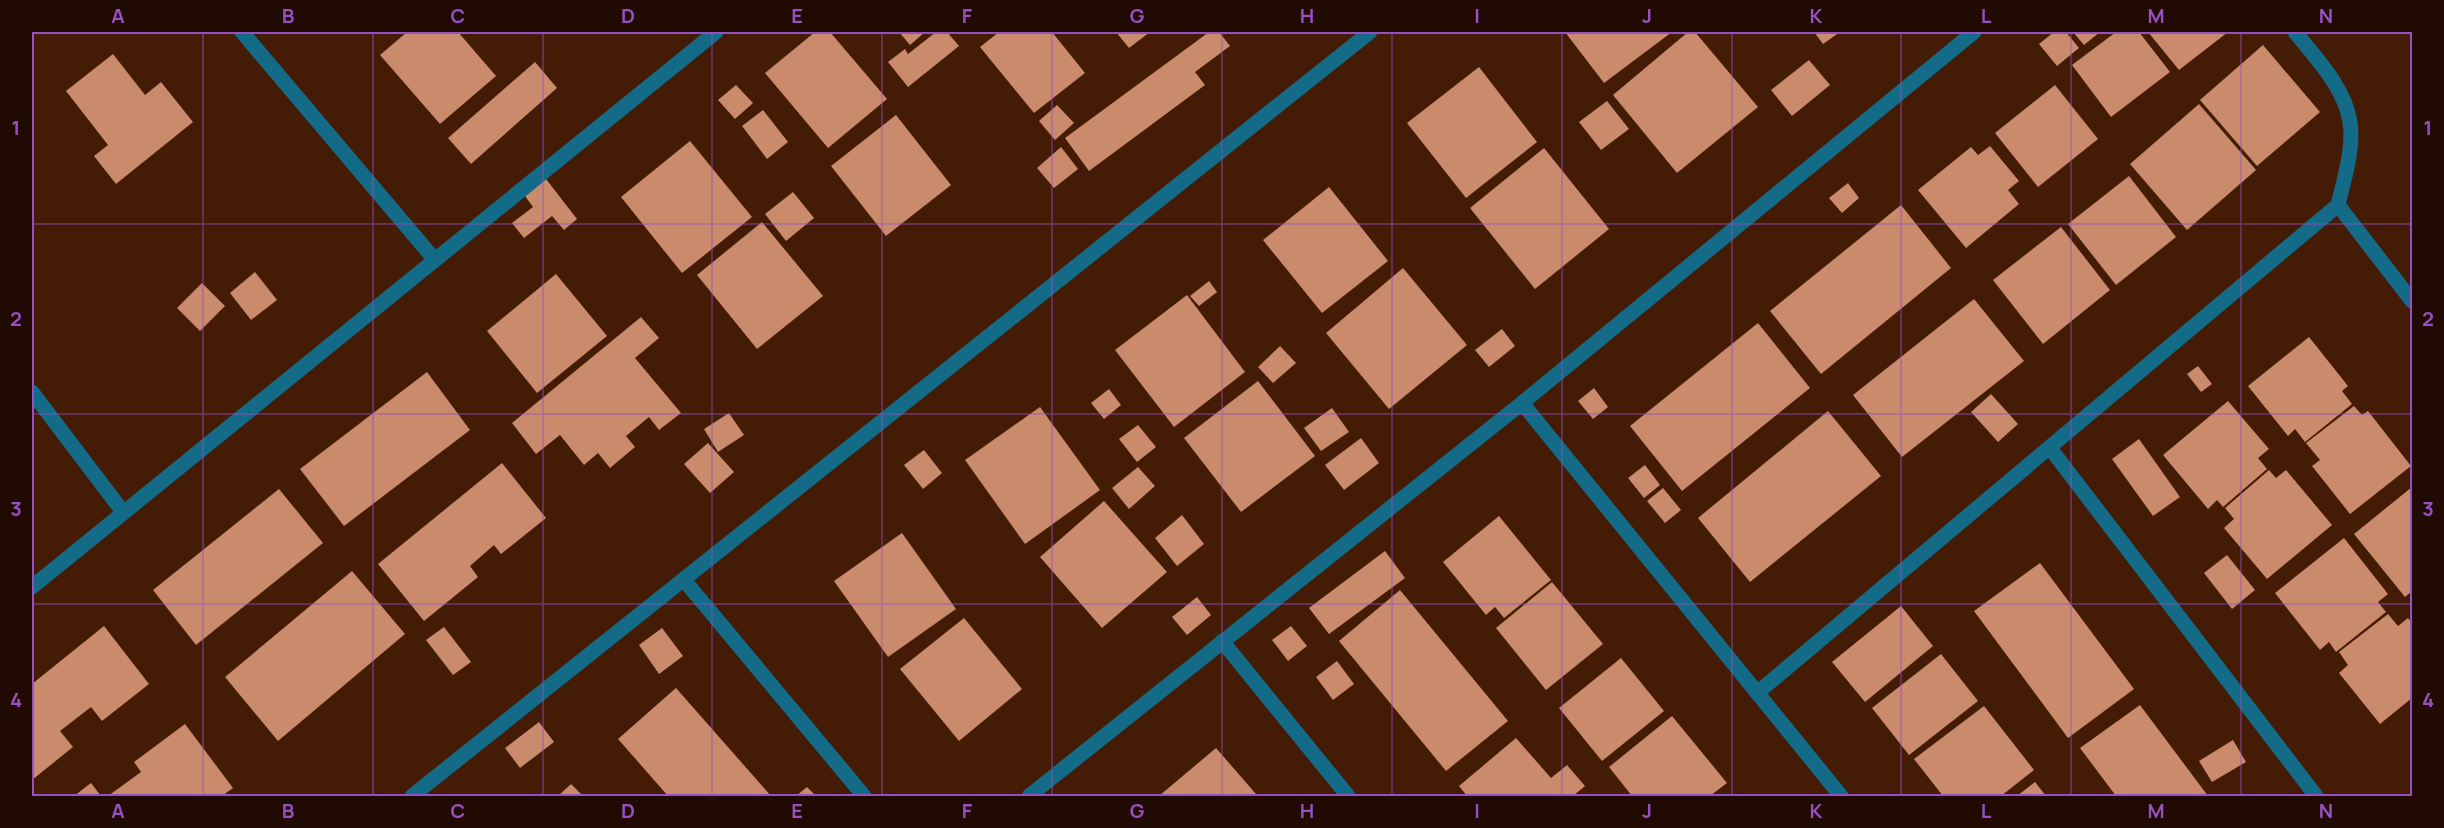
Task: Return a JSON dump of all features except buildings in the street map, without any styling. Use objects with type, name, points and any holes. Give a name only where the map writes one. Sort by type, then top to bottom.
[{"type":"street","points":[[242,32],[435,260]]},
{"type":"street","points":[[32,587],[716,32]]},
{"type":"street","points":[[412,796],[1370,32]]},
{"type":"street","points":[[1029,796],[1522,402],[1974,32]]},
{"type":"street","points":[[1757,693],[2337,205],[2349,161],[2350,123],[2340,92],[2295,32]]},
{"type":"street","points":[[2337,205],[2412,301]]},
{"type":"street","points":[[32,392],[123,512]]},
{"type":"street","points":[[1522,402],[1841,796]]},
{"type":"street","points":[[2050,448],[2316,796]]},
{"type":"street","points":[[684,580],[864,796]]},
{"type":"street","points":[[1222,641],[1348,796]]}]
